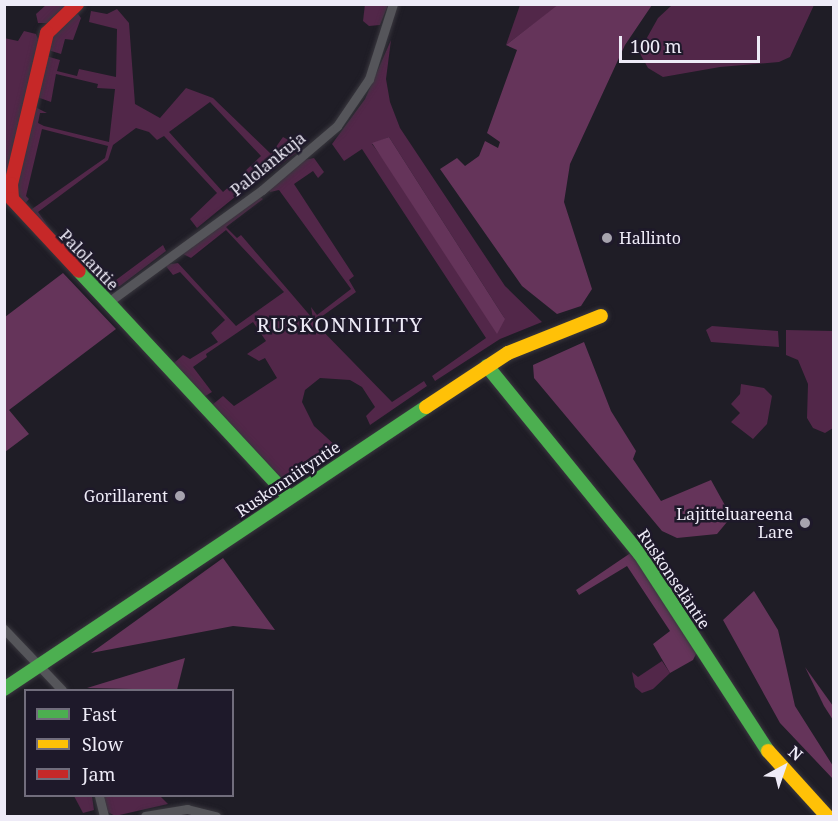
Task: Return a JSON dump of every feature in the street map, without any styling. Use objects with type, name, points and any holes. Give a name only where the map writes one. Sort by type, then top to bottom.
[{"type":"street","name":"Palolantie","points":[[77,4],[47,33],[11,193],[21,213],[289,497]]},
{"type":"street","name":"Palolankuja","points":[[107,303],[262,190],[337,126],[369,79],[393,4]]},
{"type":"street","name":"Ruskonniityntie","points":[[4,689],[487,366],[508,353],[601,316]]},
{"type":"street","name":"Ruskonseläntie","points":[[487,366],[640,555],[777,765],[827,816]]},
{"type":"street","points":[[4,629],[61,689]]},
{"type":"street","points":[[99,797],[104,816]]},
{"type":"street","points":[[145,816],[187,809],[216,816]]},
{"type":"shaded area","points":[[365,4],[388,5],[380,25],[369,26],[363,21]]},
{"type":"shaded area","points":[[559,4],[652,5],[625,45],[570,164],[564,202],[592,289],[581,306],[557,314],[522,286],[440,169],[457,158],[465,166],[479,156],[485,141],[498,148],[500,142],[487,133],[517,50],[506,45]]},
{"type":"shaded area","points":[[673,4],[814,5],[790,57],[779,62],[720,67],[663,77],[648,68],[639,52],[658,18]]},
{"type":"shaded area","points":[[46,5],[68,5],[47,23],[38,23],[36,14]]},
{"type":"shaded area","points":[[520,5],[559,5],[506,45]]},
{"type":"shaded area","points":[[117,9],[129,23],[135,104],[160,118],[186,88],[213,98],[271,154],[283,137],[297,145],[296,153],[251,187],[243,173],[261,156],[210,102],[169,132],[223,192],[233,183],[241,192],[197,228],[190,219],[217,193],[164,136],[157,140],[149,132],[136,128],[113,145],[108,160],[38,212],[52,232],[30,214],[32,209],[105,158],[108,146],[42,129],[26,196],[29,199],[23,206],[18,199],[16,179],[35,107],[47,113],[40,113],[38,123],[44,126],[109,142],[115,89],[97,88],[98,84],[56,74],[51,102],[37,97],[46,56],[60,60],[57,71],[77,76],[79,69],[116,77],[117,29],[89,22],[91,11],[107,14]]},
{"type":"shaded area","points":[[78,14],[81,18],[73,40],[65,39],[61,54],[48,50],[52,38],[71,16]]},
{"type":"shaded area","points":[[24,31],[36,34],[39,42],[5,194],[4,38],[18,41]]},
{"type":"shaded area","points":[[391,40],[386,79],[390,102],[400,128],[505,286],[542,322],[500,339],[435,381],[432,376],[486,338],[362,149],[344,161],[332,144],[365,99]],"holes":[[[389,137],[505,319],[372,144]]]},
{"type":"shaded area","points":[[389,137],[505,319],[497,334],[372,143]]},
{"type":"shaded area","points":[[314,158],[324,172],[318,178],[313,171],[294,184],[354,276],[349,280],[356,292],[314,322],[392,402],[424,381],[427,386],[370,425],[366,416],[375,407],[362,387],[350,380],[320,378],[305,390],[302,402],[314,426],[337,447],[283,483],[212,405],[223,396],[234,406],[277,378],[265,358],[259,361],[247,354],[266,341],[253,322],[206,354],[207,357],[193,367],[212,392],[202,398],[174,363],[183,355],[190,359],[218,342],[211,333],[225,320],[180,272],[173,275],[165,265],[178,263],[236,326],[284,292],[226,230],[191,258],[183,254],[257,195],[263,199],[226,227],[237,238],[241,235],[313,319],[311,307],[317,315],[351,289],[279,190],[270,192],[269,188],[304,160]]},
{"type":"shaded area","points":[[59,237],[72,251],[78,246],[93,265],[84,272]]},
{"type":"shaded area","points":[[163,245],[166,251],[120,286],[109,289],[95,282],[100,274],[116,280]]},
{"type":"shaded area","points":[[63,273],[116,329],[9,410],[29,434],[5,452],[5,317]]},
{"type":"shaded area","points":[[712,326],[778,331],[779,347],[711,342],[706,330]]},
{"type":"shaded area","points":[[786,330],[833,331],[833,428],[825,433],[813,428],[807,418],[808,384],[798,360],[786,355]]},
{"type":"shaded area","points":[[584,342],[611,411],[636,451],[633,459],[661,501],[711,480],[727,509],[727,522],[717,534],[677,538],[662,531],[534,378],[533,365]]},
{"type":"shaded area","points":[[741,384],[764,388],[772,396],[767,424],[753,439],[731,422],[740,413],[731,404],[740,394]]},
{"type":"shaded area","points":[[632,552],[697,652],[693,660],[670,673],[653,644],[670,631],[627,566],[579,595],[576,590]]},
{"type":"shaded area","points":[[223,558],[275,630],[233,626],[91,653]]},
{"type":"shaded area","points":[[754,591],[778,630],[795,706],[833,766],[833,779],[780,723],[723,620]]},
{"type":"shaded area","points":[[185,658],[177,689],[87,688]]},
{"type":"shaded area","points":[[662,661],[670,673],[653,689],[642,693],[635,687],[632,672],[638,677]]},
{"type":"shaded area","points":[[805,667],[833,706],[833,720],[824,706]]},
{"type":"shaded area","points":[[75,797],[92,797],[94,810],[83,813]]},
{"type":"shaded area","points":[[104,797],[161,797],[168,804],[115,816],[108,812]]},
{"type":"traffic: fast","points":[[79,271],[289,497]]},
{"type":"traffic: fast","points":[[487,366],[640,554],[768,751]]},
{"type":"traffic: fast","points":[[4,689],[426,407]]},
{"type":"traffic: slow","points":[[426,407],[508,353],[601,316]]},
{"type":"traffic: slow","points":[[768,751],[827,816]]},
{"type":"traffic: jam","points":[[77,4],[47,33],[11,184],[12,199],[79,271]]},
{"type":"place","name":"Hallinto","points":[[607,238]]},
{"type":"place","name":"Gorillarent","points":[[180,496]]},
{"type":"place","name":"Lajitteluareena Lare","points":[[805,523]]},
{"type":"district","name":"RUSKONNIITTY","points":[[340,324]]}]
